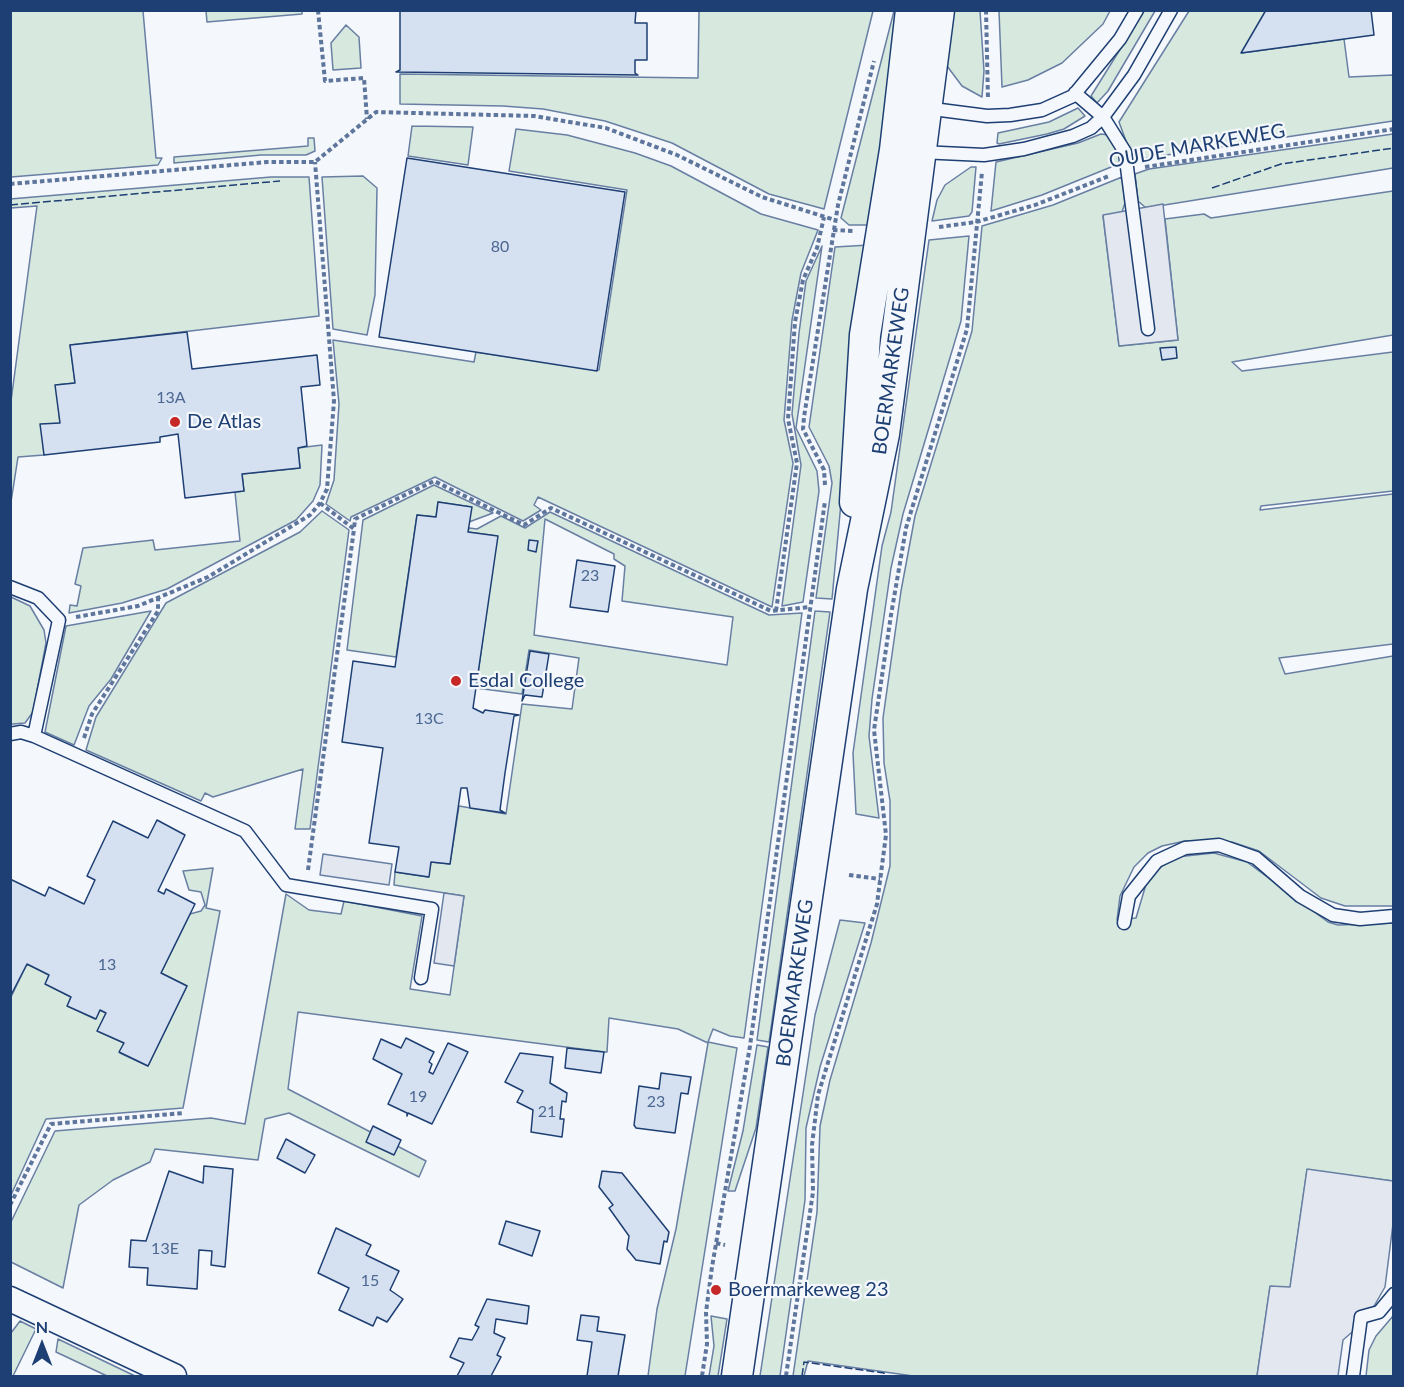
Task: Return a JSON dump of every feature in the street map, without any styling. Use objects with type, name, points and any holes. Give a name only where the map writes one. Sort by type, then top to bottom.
[{"type":"street","name":"BOERMARKEWEG","points":[[737,1377],[852,589],[884,434],[913,106],[911,10]]},
{"type":"street","name":"BOERMARKEWEG","points":[[913,106],[939,10]]},
{"type":"street","points":[[12,1303],[174,1377]]},
{"type":"lane","points":[[913,106],[987,116],[1042,110],[1075,93],[1120,39],[1137,10]]},
{"type":"lane","points":[[908,151],[984,155],[1024,149],[1073,136],[1091,128],[1103,117],[1134,75],[1171,10]]},
{"type":"lane","points":[[1075,93],[1103,117],[1122,145],[1128,170],[1148,329]]},
{"type":"lane","points":[[10,586],[38,598],[59,620],[34,736]]},
{"type":"lane","points":[[10,734],[21,732],[34,736],[245,831],[286,885],[432,909],[421,978]]},
{"type":"lane","points":[[1124,923],[1129,896],[1157,861],[1185,848],[1219,845],[1256,858],[1300,896],[1333,915],[1360,919],[1394,916]]},
{"type":"lane","points":[[1353,1377],[1361,1317],[1379,1311],[1394,1294]]},
{"type":"path","points":[[318,10],[325,81],[364,78],[367,119]]},
{"type":"path","points":[[702,1377],[707,1344],[706,1312],[750,1046],[826,492],[824,470],[803,429],[804,417],[835,220],[875,57]]},
{"type":"path","points":[[10,184],[267,162],[315,162],[376,112],[534,116],[606,128],[677,155],[762,197],[835,220]]},
{"type":"path","name":"OUDE MARKEWEG","points":[[880,879],[886,835],[874,730],[880,687],[906,528],[967,328],[976,222],[1035,205],[1095,180],[1128,170],[1394,129]]},
{"type":"path","points":[[59,620],[138,606],[208,577],[310,516],[320,503],[327,489],[334,401],[315,162]]},
{"type":"path","points":[[776,610],[796,464],[788,419],[795,322],[803,280],[817,248],[824,216]]},
{"type":"path","points":[[305,888],[355,519],[434,481],[524,525],[551,508],[771,611],[810,607]]},
{"type":"path","points":[[320,503],[354,529]]},
{"type":"path","points":[[78,756],[92,714],[158,610],[158,599]]},
{"type":"path","points":[[786,1377],[813,1192],[812,1145],[818,1095],[877,904],[880,879],[849,875]]},
{"type":"path","points":[[10,1205],[51,1124],[184,1113]]},
{"type":"path","points":[[716,1243],[725,1245]]},
{"type":"shaded area","points":[[11,10],[143,11],[156,158],[162,158],[158,165],[11,177]]},
{"type":"shaded area","points":[[999,10],[1110,11],[1103,24],[1062,63],[1028,80],[1002,87]]},
{"type":"shaded area","points":[[206,11],[302,11],[302,14],[207,22]]},
{"type":"shaded area","points":[[699,11],[873,11],[824,209],[769,194],[672,143],[605,121],[543,109],[400,104],[400,74],[698,78]]},
{"type":"shaded area","points":[[894,11],[901,11],[870,225],[849,225],[841,218]]},
{"type":"shaded area","points":[[944,11],[980,11],[984,71],[982,97],[962,86],[947,66]]},
{"type":"shaded area","points":[[1144,11],[1155,11],[1108,91],[1097,103],[1091,96]]},
{"type":"shaded area","points":[[1189,11],[1266,11],[1242,53],[1344,39],[1349,77],[1393,75],[1393,121],[1133,160],[1119,122]]},
{"type":"shaded area","points":[[346,25],[359,37],[361,68],[333,70],[331,43]]},
{"type":"shaded area","points":[[1078,108],[1085,116],[1064,129],[997,143],[998,133],[1049,122]]},
{"type":"shaded area","points":[[412,126],[473,127],[468,165],[408,156]]},
{"type":"shaded area","points":[[516,129],[567,135],[635,153],[671,166],[761,214],[818,230],[801,273],[792,320],[784,420],[793,463],[772,607],[538,497],[534,505],[541,510],[523,521],[435,477],[351,517],[350,521],[326,504],[334,480],[339,404],[333,340],[474,362],[476,352],[599,370],[627,190],[509,171]]},
{"type":"shaded area","points":[[1101,134],[1108,135],[1117,149],[1121,163],[1042,195],[991,211],[996,162],[1078,143]]},
{"type":"shaded area","points":[[1393,134],[1393,168],[1146,208],[1138,201],[1135,174],[1149,169]]},
{"type":"shaded area","points":[[308,138],[314,138],[315,151],[306,155],[261,155],[174,163],[174,157],[308,146]]},
{"type":"shaded area","points":[[971,167],[976,167],[972,212],[969,216],[932,221],[937,200],[945,185]]},
{"type":"shaded area","points":[[363,176],[377,188],[375,295],[367,335],[333,329],[322,177]]},
{"type":"shaded area","points":[[271,177],[309,177],[319,316],[70,345],[75,383],[56,385],[60,423],[42,425],[44,455],[18,457],[11,502],[11,401],[37,206],[11,208],[10,199]]},
{"type":"shaded area","points":[[1122,177],[1125,203],[1122,212],[1103,216],[1119,346],[1178,340],[1165,219],[1204,214],[1211,218],[1393,191],[1393,335],[1232,362],[1242,371],[1393,352],[1393,491],[1261,506],[1260,510],[1393,494],[1393,644],[1279,658],[1285,674],[1393,656],[1393,906],[1345,906],[1321,898],[1259,851],[1232,842],[1185,841],[1162,846],[1148,853],[1134,867],[1120,896],[1117,920],[1136,918],[1147,881],[1159,868],[1176,857],[1214,853],[1247,862],[1328,922],[1338,925],[1393,923],[1393,1181],[1307,1170],[1290,1288],[1270,1287],[1257,1376],[913,1376],[808,1361],[804,1376],[793,1376],[817,1212],[820,1126],[830,1080],[871,943],[890,866],[890,801],[884,763],[883,718],[901,591],[915,516],[972,331],[982,226],[1053,205]]},
{"type":"shaded area","points":[[1163,204],[1178,340],[1119,346],[1103,215]]},
{"type":"shaded area","points":[[969,236],[961,321],[903,514],[891,568],[872,699],[869,736],[879,818],[856,814],[853,753],[882,546],[891,512],[929,240]]},
{"type":"shaded area","points":[[869,245],[854,364],[832,599],[816,598],[832,483],[829,466],[809,427],[835,247]]},
{"type":"shaded area","points":[[822,246],[796,428],[817,471],[819,491],[803,602],[782,606],[801,465],[792,414],[799,333],[806,281]]},
{"type":"shaded area","points":[[322,445],[320,485],[313,501],[296,520],[167,589],[122,603],[69,613],[70,605],[77,606],[81,586],[75,584],[83,548],[153,540],[155,550],[240,541],[235,492],[244,491],[242,474],[300,468],[298,448]]},
{"type":"shaded area","points":[[434,485],[493,513],[469,522],[471,507],[438,502],[436,517],[417,515],[396,657],[347,650],[363,520]]},
{"type":"shaded area","points":[[322,511],[349,530],[310,829],[295,829],[303,769],[213,797],[205,793],[201,801],[86,750],[96,717],[166,603],[300,532]]},
{"type":"shaded area","points":[[550,512],[769,615],[802,613],[744,1038],[730,1036],[713,1029],[708,1042],[737,1048],[685,1376],[648,1376],[657,1309],[676,1229],[708,1043],[678,1029],[609,1018],[607,1052],[604,1052],[298,1012],[288,1089],[426,1161],[419,1177],[289,1113],[265,1119],[258,1160],[155,1149],[150,1162],[113,1180],[79,1205],[63,1288],[11,1262],[10,1224],[55,1131],[211,1118],[245,1124],[286,894],[309,910],[341,914],[344,901],[422,916],[410,989],[450,995],[464,896],[394,885],[395,872],[428,877],[431,862],[450,864],[459,806],[506,814],[522,704],[572,709],[579,658],[529,650],[522,694],[476,688],[497,536],[468,532],[469,528],[477,529],[501,516],[525,528]],"holes":[[[545,519],[614,554],[614,559],[625,566],[622,601],[733,617],[727,665],[534,635]]]},
{"type":"shaded area","points":[[11,597],[30,606],[44,630],[46,643],[33,712],[25,723],[13,724],[10,724]]},
{"type":"shaded area","points":[[151,611],[111,679],[89,706],[74,745],[45,732],[66,626]]},
{"type":"shaded area","points":[[815,611],[830,612],[769,1042],[757,1040]]},
{"type":"shaded area","points":[[323,854],[392,864],[389,885],[320,875]]},
{"type":"shaded area","points":[[213,868],[206,908],[220,911],[183,1108],[46,1119],[11,1195],[11,997],[27,964],[49,975],[46,984],[71,997],[68,1006],[95,1019],[100,1010],[106,1013],[98,1031],[124,1043],[120,1053],[148,1066],[187,986],[161,973],[190,914],[201,911],[205,905],[201,892],[189,890],[183,871]]},
{"type":"shaded area","points":[[444,893],[464,896],[454,966],[434,963]]},
{"type":"shaded area","points":[[840,920],[865,923],[820,1067],[806,1128],[805,1200],[780,1376],[760,1376],[815,1015]]},
{"type":"shaded area","points":[[757,1045],[768,1047],[756,1128],[735,1191],[728,1191],[743,1131]]},
{"type":"shaded area","points":[[1307,1169],[1393,1181],[1393,1224],[1385,1287],[1366,1320],[1343,1340],[1338,1376],[1257,1376],[1270,1286],[1290,1287]]},
{"type":"shaded area","points":[[711,1316],[727,1319],[718,1376],[709,1376],[714,1346]]},
{"type":"shaded area","points":[[1393,1316],[1393,1376],[1366,1376],[1369,1350],[1376,1336]]},
{"type":"shaded area","points":[[20,1321],[36,1329],[11,1376],[11,1333]]},
{"type":"shaded area","points":[[58,1339],[135,1376],[107,1376],[56,1352]]},
{"type":"building","points":[[400,10],[636,10],[635,23],[647,23],[647,60],[635,60],[635,73],[638,75],[396,72],[400,70]]},
{"type":"building","points":[[1266,10],[1371,10],[1374,35],[1241,53]]},
{"type":"building","points":[[407,158],[625,192],[597,371],[379,337]]},
{"type":"building","points":[[187,332],[192,369],[317,355],[320,385],[301,387],[307,446],[298,448],[300,468],[242,474],[244,491],[185,498],[178,434],[160,437],[160,442],[44,455],[40,424],[60,423],[55,385],[75,383],[70,345]]},
{"type":"building","points":[[1176,347],[1177,358],[1162,360],[1160,348]]},
{"type":"building","points":[[438,502],[472,507],[468,532],[498,536],[473,708],[483,713],[485,710],[519,715],[514,716],[505,773],[500,810],[505,813],[470,808],[467,788],[461,788],[450,864],[431,862],[429,877],[395,872],[399,847],[369,843],[383,748],[342,742],[353,661],[395,667],[417,515],[436,517]]},
{"type":"building","points":[[529,540],[538,541],[536,552],[528,550]]},
{"type":"building","points":[[577,560],[615,566],[608,612],[570,607]]},
{"type":"building","points":[[530,651],[549,654],[542,697],[525,695],[522,701]]},
{"type":"building","points":[[157,820],[185,835],[158,891],[164,894],[166,889],[195,904],[161,973],[187,986],[148,1066],[119,1052],[124,1043],[97,1031],[106,1013],[100,1010],[96,1019],[67,1006],[71,997],[45,984],[49,975],[27,964],[10,997],[10,879],[45,896],[49,887],[84,904],[95,880],[87,876],[113,821],[148,838]]},
{"type":"building","points":[[406,1038],[434,1052],[429,1062],[432,1064],[429,1072],[433,1074],[448,1043],[468,1052],[432,1124],[408,1113],[407,1116],[407,1113],[388,1104],[402,1074],[373,1059],[381,1039],[401,1048]]},
{"type":"building","points":[[567,1048],[604,1052],[601,1073],[565,1068]]},
{"type":"building","points":[[520,1053],[553,1057],[550,1083],[567,1093],[566,1102],[562,1101],[560,1119],[564,1119],[562,1137],[531,1132],[533,1110],[517,1102],[523,1091],[505,1082]]},
{"type":"building","points":[[661,1073],[691,1077],[688,1094],[681,1093],[675,1133],[636,1128],[634,1125],[639,1086],[659,1089]]},
{"type":"building","points":[[373,1126],[401,1140],[394,1155],[366,1142]]},
{"type":"building","points":[[286,1139],[315,1155],[305,1173],[277,1158]]},
{"type":"building","points":[[204,1166],[233,1169],[225,1267],[211,1265],[212,1251],[199,1250],[197,1289],[147,1285],[148,1268],[129,1267],[131,1240],[146,1241],[169,1171],[203,1183]]},
{"type":"building","points":[[602,1171],[622,1173],[669,1232],[667,1242],[664,1241],[660,1264],[636,1260],[627,1249],[629,1236],[609,1208],[613,1205],[599,1187]]},
{"type":"building","points":[[506,1221],[540,1231],[532,1256],[499,1244]]},
{"type":"building","points":[[336,1228],[371,1245],[366,1255],[399,1271],[390,1290],[403,1299],[387,1322],[377,1317],[373,1326],[339,1310],[349,1288],[318,1273]]},
{"type":"building","points":[[487,1299],[529,1306],[527,1324],[496,1319],[494,1333],[505,1338],[497,1355],[501,1357],[491,1376],[457,1376],[464,1363],[450,1357],[459,1338],[472,1340],[479,1327],[475,1325]]},
{"type":"building","points":[[581,1315],[599,1317],[597,1331],[625,1335],[618,1376],[587,1376],[592,1342],[577,1340]]},
{"type":"fence","points":[[1212,188],[1281,164],[1394,148]]},
{"type":"fence","points":[[10,205],[280,181]]},
{"type":"fence","points":[[802,1376],[804,1362],[884,1373],[884,1376]]},
{"type":"place","name":"De Atlas","points":[[175,422]]},
{"type":"place","name":"Esdal College","points":[[456,681]]},
{"type":"place","name":"Boermarkeweg 23","points":[[716,1290]]}]
